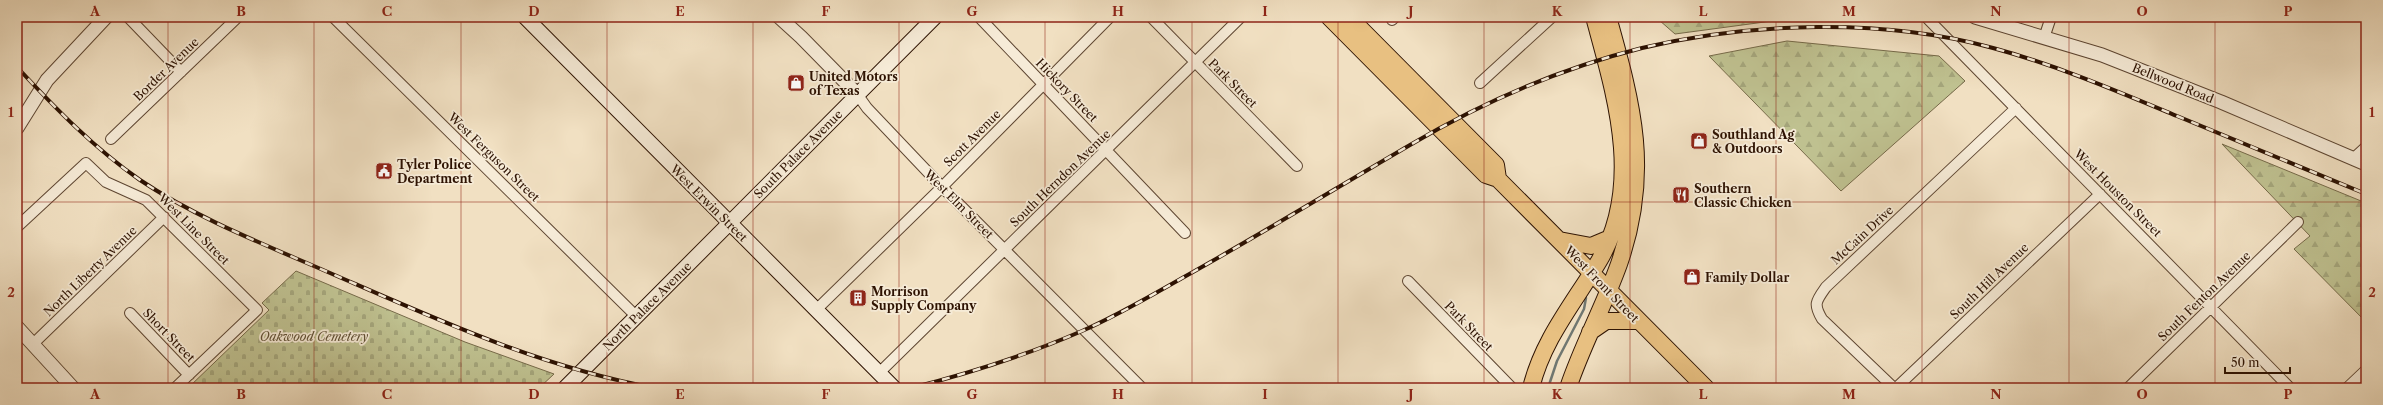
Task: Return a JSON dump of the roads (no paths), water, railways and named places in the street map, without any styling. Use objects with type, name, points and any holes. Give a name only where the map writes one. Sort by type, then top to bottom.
[{"type":"main road","name":"West Erwin Street","points":[[525,17],[894,388]]},
{"type":"main road","name":"South Palace Avenue","points":[[729,223],[935,17]]},
{"type":"main road","name":"West Front Street","points":[[1329,17],[1486,175],[1498,178],[1591,274],[1706,388]]},
{"type":"main road","name":"West Front Street","points":[[1349,17],[1496,165],[1498,178]]},
{"type":"main road","points":[[1531,388],[1542,355],[1556,327],[1591,274],[1610,238],[1621,186],[1621,132],[1613,86],[1594,17]]},
{"type":"main road","points":[[1568,388],[1624,249],[1632,213],[1636,151],[1630,100],[1608,17]]},
{"type":"main road","name":"North Palace Avenue","points":[[565,388],[729,223]]},
{"type":"main road","points":[[1559,240],[1591,246],[1610,238]]},
{"type":"main road","points":[[1590,332],[1606,321],[1638,321]]},
{"type":"street","points":[[17,128],[47,80],[106,17]]},
{"type":"street","points":[[128,17],[181,72]]},
{"type":"street","name":"Border Avenue","points":[[111,139],[238,17]]},
{"type":"street","name":"West Ferguson Street","points":[[333,17],[636,316]]},
{"type":"street","name":"West Elm Street","points":[[779,17],[802,37],[857,94],[867,108],[942,187],[1142,388]]},
{"type":"street","name":"Hickory Street","points":[[979,17],[1185,233]]},
{"type":"street","name":"Scott Avenue","points":[[816,310],[942,187],[1110,17]]},
{"type":"street","name":"Park Street","points":[[1151,17],[1297,166]]},
{"type":"street","name":"South Herndon Avenue","points":[[879,373],[1241,17]]},
{"type":"street","points":[[1480,83],[1552,17]]},
{"type":"street","name":"West Houston Street","points":[[1926,17],[2290,388]]},
{"type":"street","name":"Bellwood Road","points":[[1975,17],[2102,55],[2221,102],[2366,164]]},
{"type":"street","points":[[2044,38],[2051,17]]},
{"type":"street","name":"McCain Drive","points":[[1895,388],[1822,319],[1816,308],[1817,299],[1826,287],[2016,108]]},
{"type":"street","points":[[2354,158],[2366,147]]},
{"type":"street","name":"West Line Street","points":[[17,227],[86,163],[106,182],[142,197],[257,310],[189,374]]},
{"type":"street","name":"South Hill Avenue","points":[[1895,388],[2100,194]]},
{"type":"street","name":"North Liberty Avenue","points":[[33,344],[164,217]]},
{"type":"street","name":"South Fenton Avenue","points":[[2128,388],[2298,222]]},
{"type":"street","name":"Park Street","points":[[1408,281],[1512,388]]},
{"type":"street","name":"Short Street","points":[[130,313],[189,374]]},
{"type":"street","points":[[19,332],[33,344],[73,388]]},
{"type":"street","points":[[2347,388],[2366,370]]},
{"type":"street","points":[[175,388],[189,374]]},
{"type":"waterway","points":[[1548,388],[1557,361],[1584,309],[1586,298]]},
{"type":"railway","points":[[911,388],[977,370],[1019,356],[1061,340],[1111,317],[1139,303],[1275,225],[1410,145],[1465,115],[1523,88],[1552,76],[1612,56],[1684,39],[1727,33],[1818,27],[1863,28],[1951,38],[1993,48],[2040,62],[2132,97],[2366,194]]},
{"type":"railway","points":[[17,67],[76,127],[107,155],[140,180],[185,207],[257,242],[489,340],[571,368],[612,379],[655,388]]},
{"type":"place","name":"United Motors of Texas","points":[[796,83]]},
{"type":"place","name":"Southland Ag & Outdoors","points":[[1699,141]]},
{"type":"place","name":"Tyler Police Department","points":[[384,171]]},
{"type":"place","name":"Southern Classic Chicken","points":[[1681,195]]},
{"type":"place","name":"Family Dollar","points":[[1692,277]]},
{"type":"place","name":"Morrison Supply Company","points":[[858,298]]},
{"type":"park label","name":"Oakwood Cemetery","points":[[314,336]]}]
